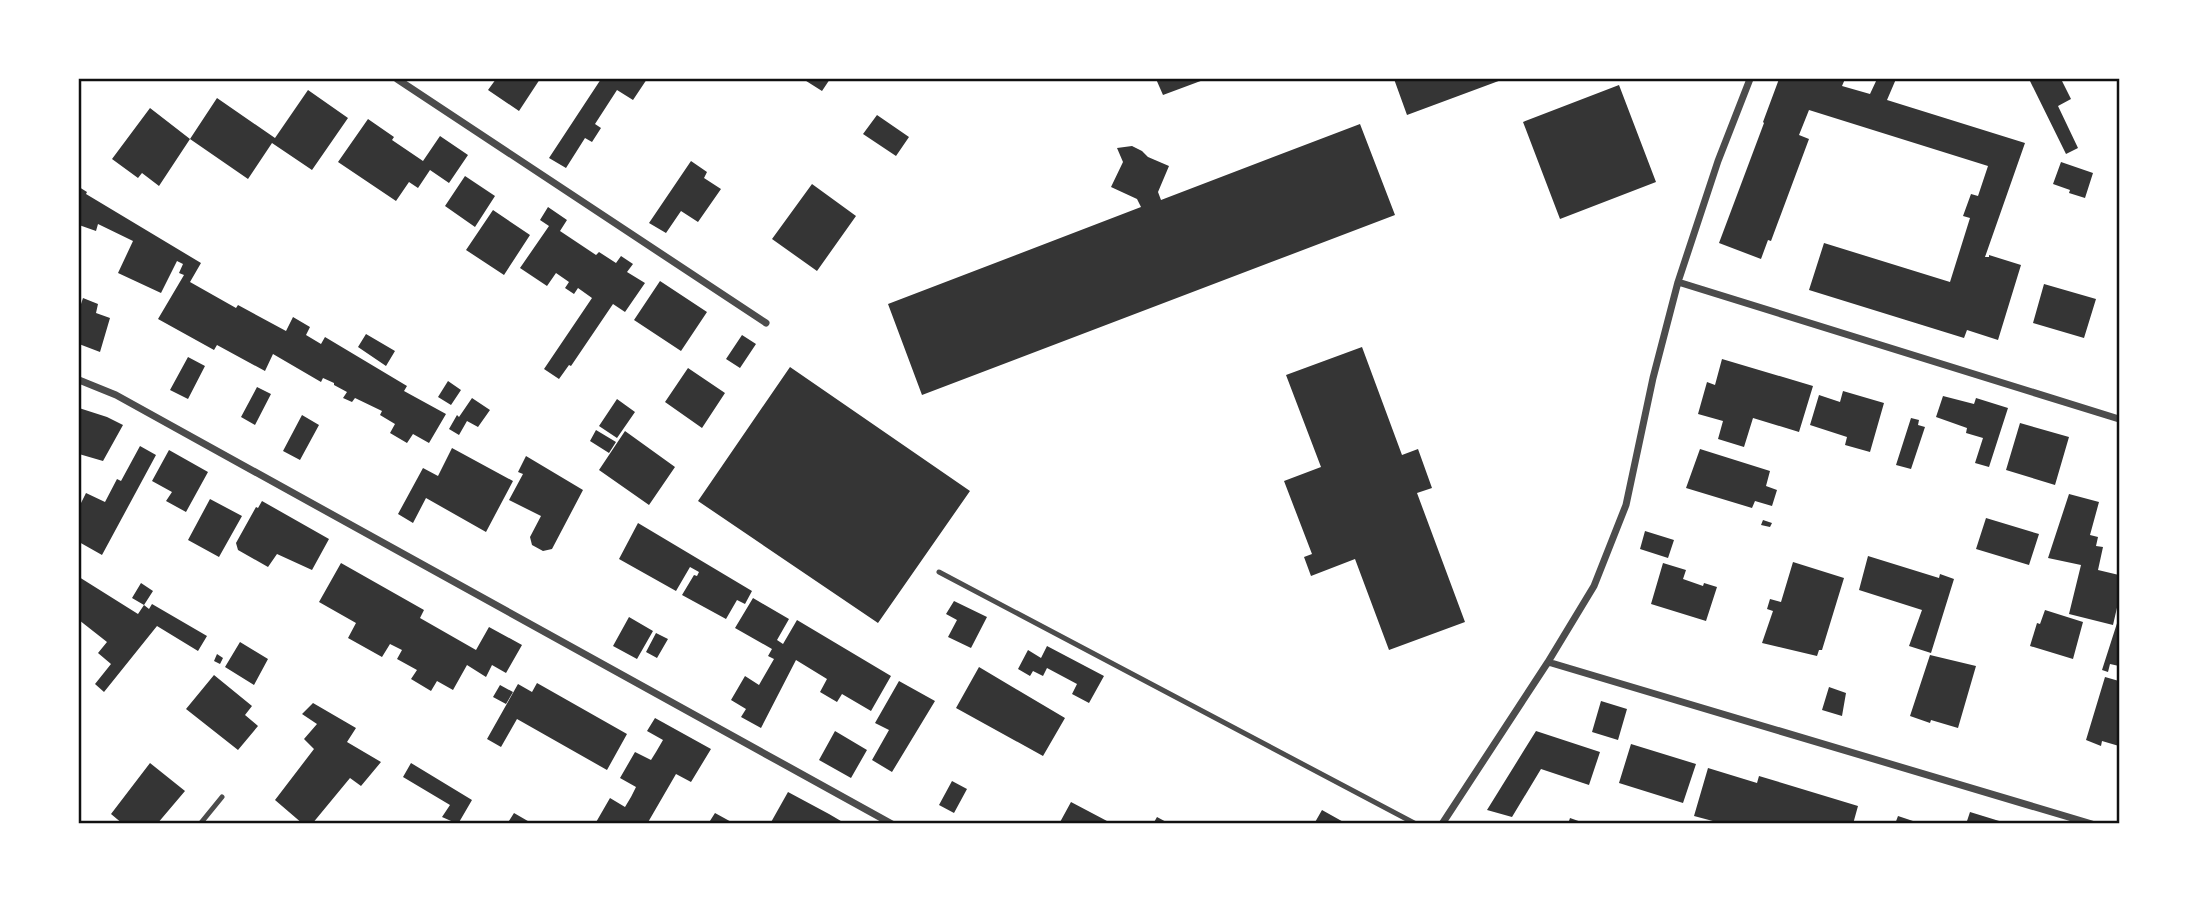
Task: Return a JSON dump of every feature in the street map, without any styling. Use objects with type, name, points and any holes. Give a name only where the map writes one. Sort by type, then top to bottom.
[{"type":"street","points":[[397,79],[766,323]]},
{"type":"street","points":[[1442,824],[1548,662],[1594,586],[1626,505],[1653,378],[1678,282],[1718,161],[1750,79]]},
{"type":"street","points":[[1678,282],[2119,419]]},
{"type":"street","points":[[79,380],[116,395],[892,824]]},
{"type":"street","points":[[1548,662],[2092,824]]},
{"type":"lane","points":[[939,572],[1416,824]]},
{"type":"lane","points":[[200,824],[222,797]]},
{"type":"building","points":[[496,79],[540,79],[519,111],[488,90]]},
{"type":"building","points":[[601,79],[647,79],[633,100],[617,90],[595,124],[601,128],[592,142],[585,138],[566,168],[549,158]]},
{"type":"building","points":[[803,79],[830,79],[822,91]]},
{"type":"building","points":[[1156,79],[1206,79],[1163,95]]},
{"type":"building","points":[[1394,79],[1504,79],[1407,115]]},
{"type":"building","points":[[1779,79],[1845,79],[1842,86],[1870,94],[1877,79],[1896,79],[1887,100],[2025,143],[1985,257],[1989,255],[2021,265],[1998,340],[1967,330],[1964,338],[1809,290],[1824,243],[1950,282],[1970,218],[1963,216],[1971,194],[1978,196],[1988,166],[1809,110],[1799,135],[1809,139],[1771,241],[1768,240],[1761,259],[1719,243]]},
{"type":"building","points":[[2029,79],[2061,79],[2071,99],[2058,106],[2078,148],[2066,154]]},
{"type":"building","points":[[1619,85],[1656,182],[1560,219],[1523,122]]},
{"type":"building","points":[[308,90],[348,118],[312,170],[272,143],[248,179],[190,139],[217,98],[275,138]]},
{"type":"building","points":[[150,108],[190,139],[159,186],[142,173],[138,178],[112,159]]},
{"type":"building","points":[[877,115],[909,137],[896,156],[863,134]]},
{"type":"building","points":[[368,119],[394,137],[392,140],[423,161],[440,136],[468,155],[449,183],[430,170],[418,188],[409,182],[396,201],[338,162]]},
{"type":"building","points":[[1360,124],[1395,215],[922,395],[888,304],[1141,207],[1137,199],[1111,187],[1123,162],[1117,148],[1132,146],[1169,166],[1158,192],[1161,200]]},
{"type":"building","points":[[691,161],[707,172],[704,178],[721,189],[698,222],[681,211],[666,233],[649,223]]},
{"type":"building","points":[[2061,162],[2093,173],[2085,198],[2053,184]]},
{"type":"building","points":[[465,176],[495,196],[475,227],[445,206]]},
{"type":"building","points":[[812,184],[856,216],[817,271],[772,239]]},
{"type":"building","points":[[79,187],[87,192],[86,194],[201,263],[190,282],[236,308],[238,305],[286,331],[293,317],[310,327],[306,335],[321,344],[325,337],[407,386],[404,391],[446,414],[429,443],[413,434],[407,443],[390,433],[395,424],[380,415],[382,411],[355,398],[352,402],[343,398],[347,392],[334,383],[323,378],[321,382],[273,354],[265,371],[217,345],[214,350],[158,319],[184,275],[179,273],[183,264],[177,261],[161,293],[118,273],[133,241],[98,224],[96,231],[79,225]]},
{"type":"building","points":[[548,207],[567,220],[560,231],[596,255],[599,252],[616,263],[621,256],[633,264],[627,272],[645,283],[625,312],[613,304],[571,366],[569,365],[559,379],[544,369],[592,298],[578,288],[574,294],[565,288],[569,282],[556,273],[547,286],[520,268],[549,226],[540,220]]},
{"type":"building","points":[[493,210],[530,235],[504,275],[466,250]]},
{"type":"building","points":[[660,281],[707,312],[681,351],[634,320]]},
{"type":"building","points":[[2044,284],[2096,299],[2084,338],[2033,323]]},
{"type":"building","points":[[83,298],[98,304],[96,313],[110,318],[100,352],[79,344],[79,310]]},
{"type":"building","points":[[366,334],[395,351],[386,366],[358,347]]},
{"type":"building","points":[[742,335],[756,344],[740,368],[726,359]]},
{"type":"building","points":[[1362,347],[1402,455],[1418,449],[1432,488],[1417,493],[1465,622],[1389,650],[1355,559],[1311,576],[1304,557],[1312,554],[1284,481],[1321,467],[1286,375]]},
{"type":"building","points":[[188,357],[205,366],[188,399],[170,390]]},
{"type":"building","points":[[1722,359],[1813,386],[1799,432],[1753,418],[1744,447],[1718,439],[1723,421],[1698,414],[1707,382],[1715,385]]},
{"type":"building","points":[[790,367],[970,491],[878,623],[698,501]]},
{"type":"building","points":[[688,368],[725,393],[702,428],[665,402]]},
{"type":"building","points":[[448,381],[461,390],[451,405],[438,397]]},
{"type":"building","points":[[257,387],[271,394],[255,425],[241,417]]},
{"type":"building","points":[[1843,391],[1884,403],[1870,452],[1845,445],[1847,437],[1810,425],[1819,395],[1840,402]]},
{"type":"building","points":[[1943,396],[1974,404],[1976,398],[2008,408],[1989,467],[1975,463],[1983,438],[1966,433],[1967,428],[1936,417]]},
{"type":"building","points":[[472,398],[490,410],[478,427],[467,421],[459,435],[449,429]]},
{"type":"building","points":[[617,399],[635,412],[617,438],[599,426]]},
{"type":"building","points":[[79,408],[123,425],[103,461],[79,454]]},
{"type":"building","points":[[302,415],[319,425],[300,460],[283,451]]},
{"type":"building","points":[[1911,418],[1919,420],[1918,425],[1925,427],[1911,469],[1896,465]]},
{"type":"building","points":[[2020,423],[2069,437],[2055,485],[2006,470]]},
{"type":"building","points":[[596,430],[616,442],[609,453],[590,441]]},
{"type":"building","points":[[625,431],[675,467],[649,505],[599,470]]},
{"type":"building","points":[[140,446],[156,455],[102,555],[79,542],[79,507],[86,493],[105,502],[117,479],[121,481]]},
{"type":"building","points":[[452,448],[513,481],[486,532],[426,498],[413,523],[398,514],[423,468],[438,476]]},
{"type":"building","points":[[1700,449],[1770,471],[1766,486],[1777,490],[1772,506],[1755,501],[1752,508],[1686,488]]},
{"type":"building","points":[[169,450],[208,472],[186,512],[166,501],[172,492],[152,481]]},
{"type":"building","points":[[526,456],[583,490],[552,549],[543,551],[532,545],[530,537],[541,516],[509,500],[523,474],[518,472]]},
{"type":"building","points":[[2069,494],[2099,502],[2090,535],[2098,537],[2096,546],[2103,547],[2098,570],[2119,575],[2119,599],[2113,625],[2069,614],[2081,565],[2048,558]]},
{"type":"building","points":[[210,499],[242,516],[219,557],[188,540]]},
{"type":"building","points":[[262,501],[329,539],[312,570],[277,554],[268,567],[238,550],[236,543]]},
{"type":"building","points":[[1986,518],[2039,534],[2029,565],[1976,549]]},
{"type":"building","points":[[1763,520],[1772,523],[1770,527],[1761,525]]},
{"type":"building","points":[[638,523],[752,591],[745,604],[737,600],[726,619],[682,595],[694,575],[697,576],[699,572],[690,567],[676,591],[619,559]]},
{"type":"building","points":[[1645,531],[1674,540],[1668,558],[1640,549]]},
{"type":"building","points":[[1868,556],[1939,578],[1940,574],[1954,579],[1931,653],[1909,646],[1922,610],[1859,590]]},
{"type":"building","points":[[1793,562],[1844,578],[1822,650],[1819,650],[1817,656],[1762,643],[1773,611],[1767,609],[1770,599],[1781,602]]},
{"type":"building","points":[[341,563],[424,610],[420,618],[476,650],[489,627],[522,645],[506,673],[492,665],[486,677],[467,665],[453,690],[437,681],[431,691],[411,679],[417,670],[397,659],[402,650],[390,644],[382,657],[348,638],[356,623],[319,602]]},
{"type":"building","points":[[1663,563],[1686,570],[1683,579],[1703,586],[1704,583],[1717,587],[1706,621],[1651,604]]},
{"type":"building","points":[[79,577],[138,614],[144,605],[149,609],[152,604],[207,636],[198,651],[157,626],[104,692],[95,684],[111,664],[98,653],[107,642],[79,620]]},
{"type":"building","points":[[141,583],[153,591],[144,605],[132,598]]},
{"type":"building","points":[[753,598],[789,619],[777,640],[783,644],[797,620],[891,676],[871,711],[842,694],[837,702],[820,692],[827,679],[796,660],[761,728],[741,717],[746,709],[731,700],[745,676],[759,685],[774,659],[768,656],[772,649],[735,628]]},
{"type":"building","points":[[954,601],[987,617],[971,648],[948,637],[957,620],[946,614]]},
{"type":"building","points":[[2045,610],[2083,622],[2073,659],[2030,646],[2037,623],[2040,624]]},
{"type":"building","points":[[629,617],[653,631],[637,659],[613,646]]},
{"type":"building","points":[[2119,617],[2119,666],[2110,664],[2108,672],[2102,670]]},
{"type":"building","points":[[656,633],[668,639],[657,658],[646,652]]},
{"type":"building","points":[[240,642],[268,659],[254,685],[225,667]]},
{"type":"building","points":[[1047,646],[1104,676],[1089,703],[1072,694],[1077,684],[1047,668],[1043,676],[1033,671],[1030,676],[1018,669],[1028,650],[1041,658]]},
{"type":"building","points":[[217,654],[223,658],[220,664],[214,661]]},
{"type":"building","points":[[1930,655],[1976,666],[1958,728],[1910,716]]},
{"type":"building","points":[[979,667],[1065,718],[1043,756],[956,708]]},
{"type":"building","points":[[214,675],[252,706],[245,715],[258,726],[238,750],[186,709]]},
{"type":"building","points":[[2105,677],[2119,681],[2119,746],[2102,741],[2101,746],[2086,740]]},
{"type":"building","points":[[899,681],[935,701],[892,772],[872,760],[889,730],[875,723]]},
{"type":"building","points":[[537,683],[627,734],[607,770],[517,719],[501,747],[487,739],[518,684],[532,692]]},
{"type":"building","points":[[500,685],[513,692],[506,704],[493,697]]},
{"type":"building","points":[[1829,687],[1846,693],[1842,716],[1822,710]]},
{"type":"building","points":[[1601,701],[1627,709],[1618,740],[1592,732]]},
{"type":"building","points":[[313,703],[356,728],[347,742],[381,762],[361,786],[350,778],[312,824],[303,824],[275,800],[314,749],[304,739],[317,724],[302,714]]},
{"type":"building","points":[[655,718],[711,749],[691,782],[676,774],[647,824],[595,824],[610,798],[625,807],[631,797],[636,787],[620,778],[635,752],[651,760],[663,740],[647,731]]},
{"type":"building","points":[[835,731],[867,750],[851,778],[819,760]]},
{"type":"building","points":[[1536,731],[1600,752],[1589,785],[1541,769],[1512,817],[1487,810]]},
{"type":"building","points":[[1631,744],[1696,764],[1683,803],[1619,783]]},
{"type":"building","points":[[150,763],[185,791],[157,824],[123,824],[111,814]]},
{"type":"building","points":[[411,763],[472,800],[458,824],[442,817],[450,805],[403,777]]},
{"type":"building","points":[[1708,768],[1757,783],[1759,776],[1858,806],[1853,824],[1724,824],[1694,816]]},
{"type":"building","points":[[952,781],[967,789],[954,813],[939,805]]},
{"type":"building","points":[[788,792],[829,814],[846,824],[770,824]]},
{"type":"building","points":[[1071,802],[1107,821],[1105,824],[1059,824]]},
{"type":"building","points":[[1322,810],[1347,824],[1314,824]]},
{"type":"building","points":[[1970,812],[2009,824],[1966,824]]},
{"type":"building","points":[[514,813],[533,824],[507,824]]},
{"type":"building","points":[[715,813],[735,824],[708,824]]},
{"type":"building","points":[[1898,816],[1922,824],[1895,824]]},
{"type":"building","points":[[1157,817],[1170,824],[1153,824]]},
{"type":"building","points":[[1570,818],[1587,824],[1568,824]]}]
